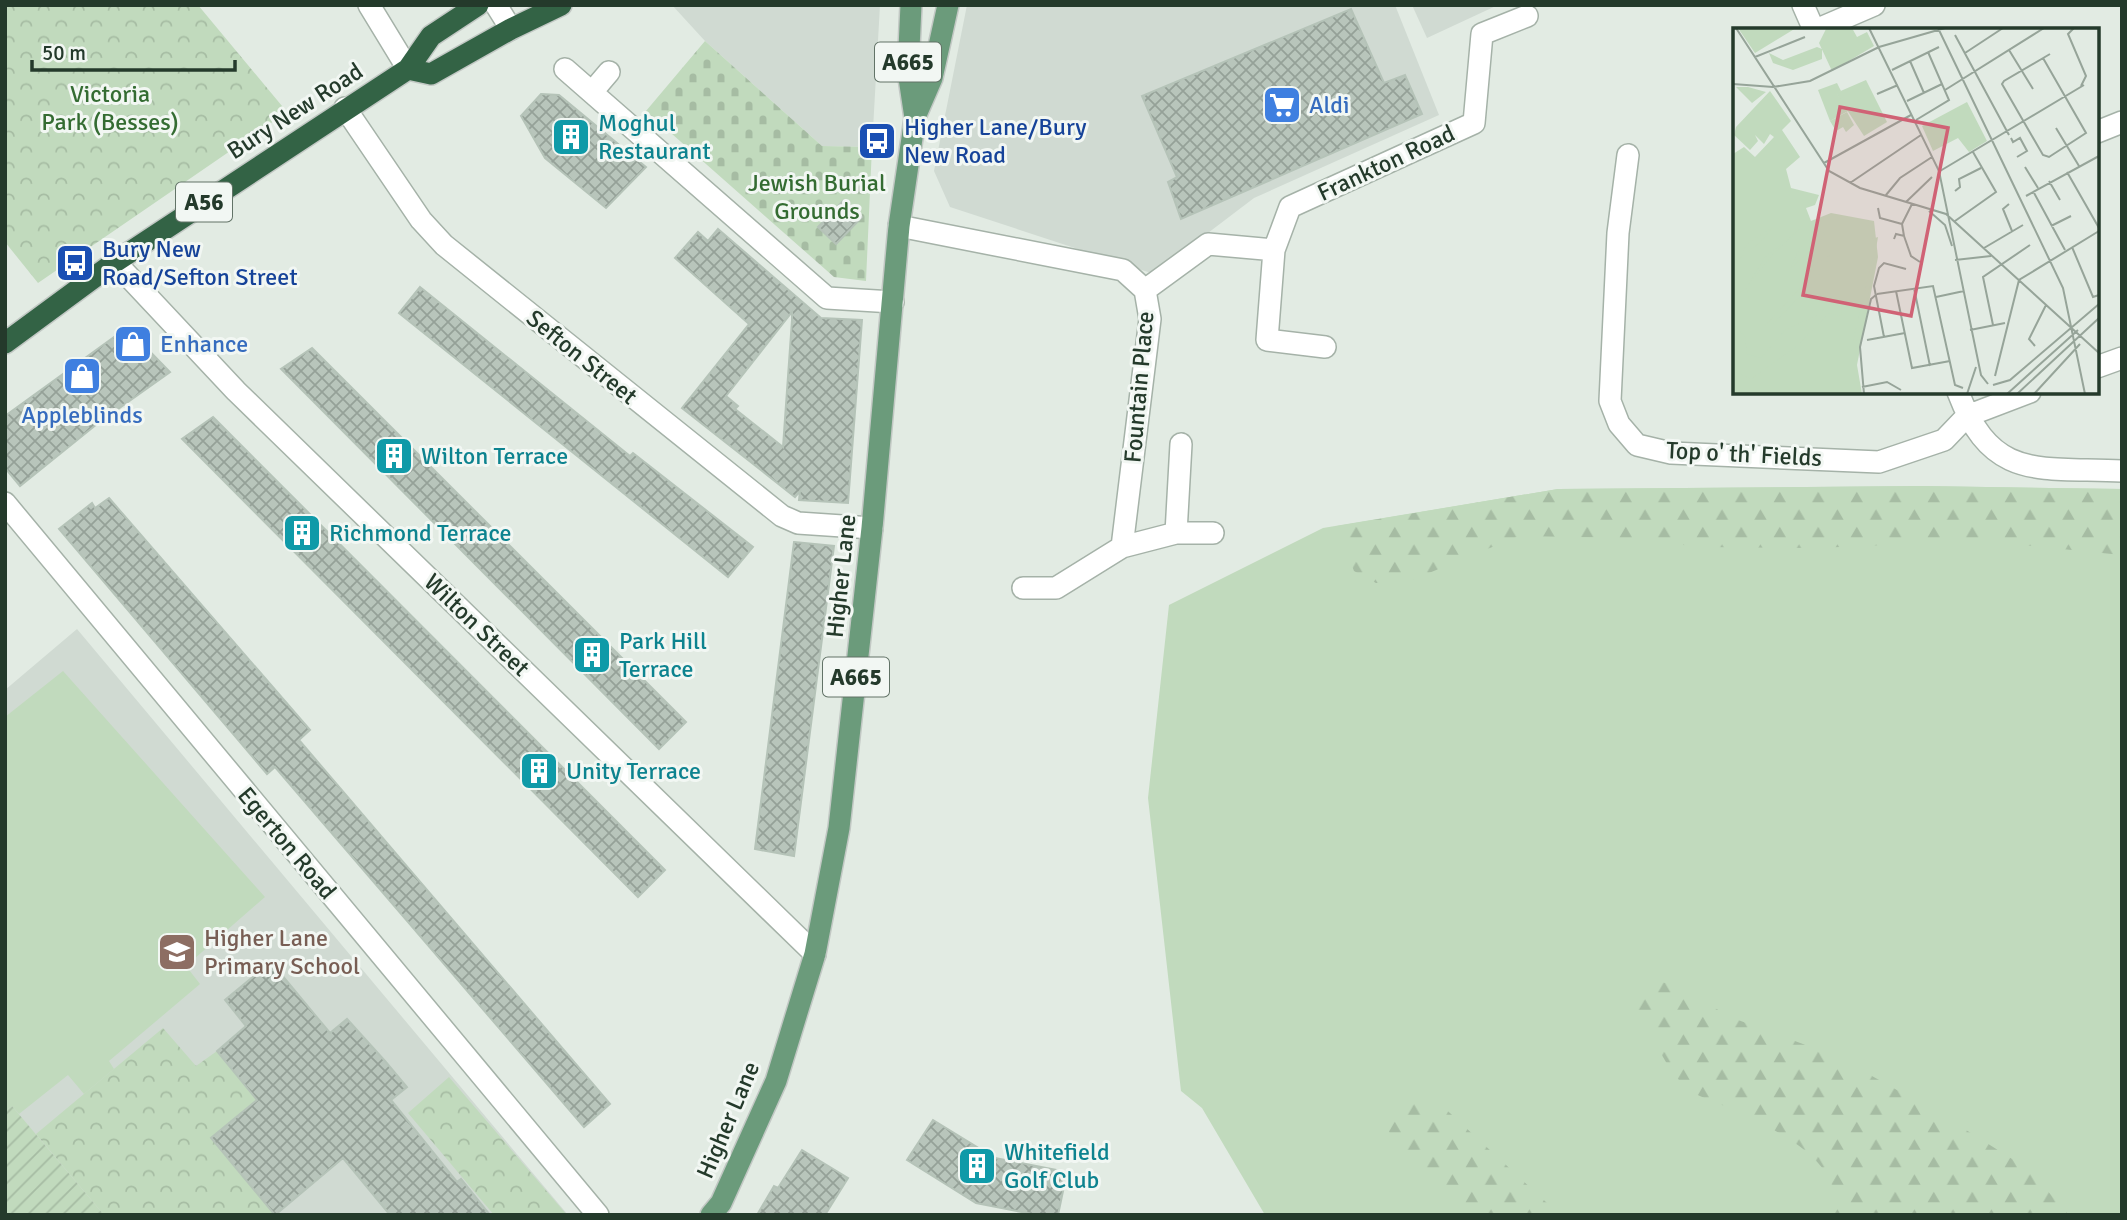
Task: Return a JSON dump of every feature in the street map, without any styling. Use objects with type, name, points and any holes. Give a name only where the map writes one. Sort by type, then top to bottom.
[{"type":"highway","name":"Bury New Road","points":[[5,343],[115,261],[408,69],[431,36],[478,5]]},
{"type":"highway","points":[[408,69],[431,74],[511,29],[561,5]]},
{"type":"main road","name":"Higher Lane","points":[[711,1215],[721,1203],[776,1081],[815,954],[839,828],[873,528],[899,226],[915,118],[908,71],[911,5]]},
{"type":"main road","points":[[915,118],[932,78],[948,5]]},
{"type":"street","points":[[369,5],[408,69]]},
{"type":"street","points":[[496,5],[511,29]]},
{"type":"street","points":[[1803,5],[1814,28]]},
{"type":"street","points":[[1820,28],[1874,5]]},
{"type":"street","name":"Frankton Road","points":[[1325,347],[1267,340],[1274,250],[1290,207],[1474,123],[1482,34],[1527,16]]},
{"type":"street","points":[[565,69],[827,298],[892,302]]},
{"type":"street","points":[[592,92],[609,72]]},
{"type":"street","name":"Sefton Street","points":[[345,108],[421,220],[444,245],[663,422],[782,516],[798,523],[873,528]]},
{"type":"street","points":[[2099,131],[2122,122]]},
{"type":"street","name":"Top o' th' Fields","points":[[1628,155],[1618,233],[1610,401],[1619,424],[1637,445],[1671,453],[1879,462],[1944,440],[1967,416]]},
{"type":"street","name":"Fountain Place","points":[[899,226],[1123,270],[1145,290],[1150,319],[1122,547]]},
{"type":"street","points":[[1145,290],[1208,244],[1274,250]]},
{"type":"street","name":"Wilton Street","points":[[115,261],[236,391],[815,954]]},
{"type":"street","points":[[2099,366],[2122,358]]},
{"type":"street","points":[[1959,394],[1967,416],[1981,439],[1999,456],[2031,467],[2122,471]]},
{"type":"street","points":[[1967,416],[2025,394]]},
{"type":"street","points":[[1176,533],[1181,444]]},
{"type":"street","name":"Egerton Road","points":[[5,503],[598,1215]]},
{"type":"street","points":[[1023,588],[1056,588],[1122,547],[1176,533],[1213,533]]},
{"type":"shaded area","points":[[672,5],[880,5],[872,147],[822,146],[705,41]]},
{"type":"shaded area","points":[[967,5],[1395,5],[1439,115],[1254,198],[1154,274],[950,207],[934,171]]},
{"type":"shaded area","points":[[1412,5],[1498,5],[1427,38]]},
{"type":"shaded area","name":"Higher Lane Primary School","points":[[77,629],[568,1215],[5,1215],[5,690]]},
{"type":"green space","name":"Victoria Park (Besses)","points":[[5,5],[198,5],[287,112],[38,283],[5,242]]},
{"type":"green space","name":"Jewish Burial Grounds","points":[[705,41],[822,146],[872,147],[866,281],[834,277],[646,111]]},
{"type":"green space","points":[[1922,486],[2122,489],[2122,1215],[1265,1215],[1202,1108],[1181,1091],[1148,798],[1169,605],[1323,528],[1558,489]]},
{"type":"green space","points":[[1922,486],[2122,489],[2122,555],[1983,541],[1816,548],[1701,547],[1620,538],[1519,536],[1407,582],[1376,583],[1354,571],[1337,526],[1558,489]]},
{"type":"green space","points":[[63,671],[265,897],[186,966],[200,984],[109,1061],[114,1069],[84,1094],[68,1075],[19,1114],[12,1106],[5,1111],[5,717]]},
{"type":"green space","points":[[1650,981],[1675,984],[1730,1017],[1838,1057],[1947,1118],[2028,1169],[2069,1215],[1832,1215],[1834,1195],[1828,1177],[1816,1160],[1799,1146],[1759,1122],[1699,1096],[1672,1071],[1634,1002]]},
{"type":"green space","points":[[163,1028],[196,1066],[217,1051],[257,1100],[212,1138],[275,1215],[104,1215],[36,1134]]},
{"type":"green space","points":[[449,1077],[567,1215],[494,1215],[408,1113]]},
{"type":"green space","points":[[1412,1093],[1437,1101],[1560,1215],[1461,1215],[1397,1151],[1386,1124],[1393,1106]]},
{"type":"green space","points":[[12,1106],[104,1215],[5,1215],[5,1111]]},
{"type":"building","name":"Aldi","points":[[1351,9],[1384,83],[1405,75],[1422,114],[1181,219],[1168,182],[1177,177],[1142,96]]},
{"type":"building","name":"Moghul Restaurant","points":[[541,94],[559,95],[646,167],[606,208],[545,158],[521,116]]},
{"type":"building","points":[[844,200],[862,217],[836,244],[818,227]]},
{"type":"building","points":[[718,229],[821,318],[862,320],[848,503],[799,500],[800,491],[795,497],[682,408],[749,324],[675,258],[698,232],[708,241]],"holes":[[[792,312],[783,447],[735,409],[738,406],[726,396]]]},
{"type":"building","points":[[420,287],[630,456],[633,453],[753,547],[728,577],[399,313]]},
{"type":"building","points":[[121,332],[131,332],[170,372],[97,424],[20,486],[5,468],[5,416]]},
{"type":"building","points":[[312,348],[686,722],[659,749],[281,369]]},
{"type":"building","points":[[213,417],[665,870],[638,897],[182,439]]},
{"type":"building","points":[[109,498],[310,730],[299,740],[610,1104],[584,1127],[275,767],[267,774],[59,529],[92,503],[95,508]]},
{"type":"building","points":[[794,542],[834,546],[794,856],[755,849]]},
{"type":"building","points":[[271,962],[330,1033],[347,1019],[385,1061],[407,1087],[391,1100],[457,1182],[461,1179],[490,1215],[390,1215],[343,1158],[275,1215],[211,1138],[257,1100],[217,1051],[246,1026],[225,1000]]},
{"type":"building","name":"Whitefield Golf Club","points":[[933,1120],[995,1158],[1067,1172],[1058,1215],[1037,1215],[976,1203],[907,1160]]},
{"type":"building","points":[[802,1150],[848,1178],[825,1215],[757,1215],[774,1186],[778,1188]]},
{"type":"place","name":"Aldi","points":[[1282,105]]},
{"type":"place","name":"Moghul Restaurant","points":[[571,137]]},
{"type":"place","name":"Higher Lane/Bury New Road","points":[[877,141]]},
{"type":"place","name":"Bury New Road/Sefton Street","points":[[75,263]]},
{"type":"place","name":"Enhance","points":[[133,344]]},
{"type":"place","name":"Appleblinds","points":[[82,376]]},
{"type":"place","name":"Wilton Terrace","points":[[394,456]]},
{"type":"place","name":"Richmond Terrace","points":[[302,533]]},
{"type":"place","name":"Park Hill Terrace","points":[[592,655]]},
{"type":"place","name":"Unity Terrace","points":[[539,771]]},
{"type":"place","name":"Higher Lane Primary School","points":[[177,952]]},
{"type":"place","name":"Whitefield Golf Club","points":[[977,1166]]}]
